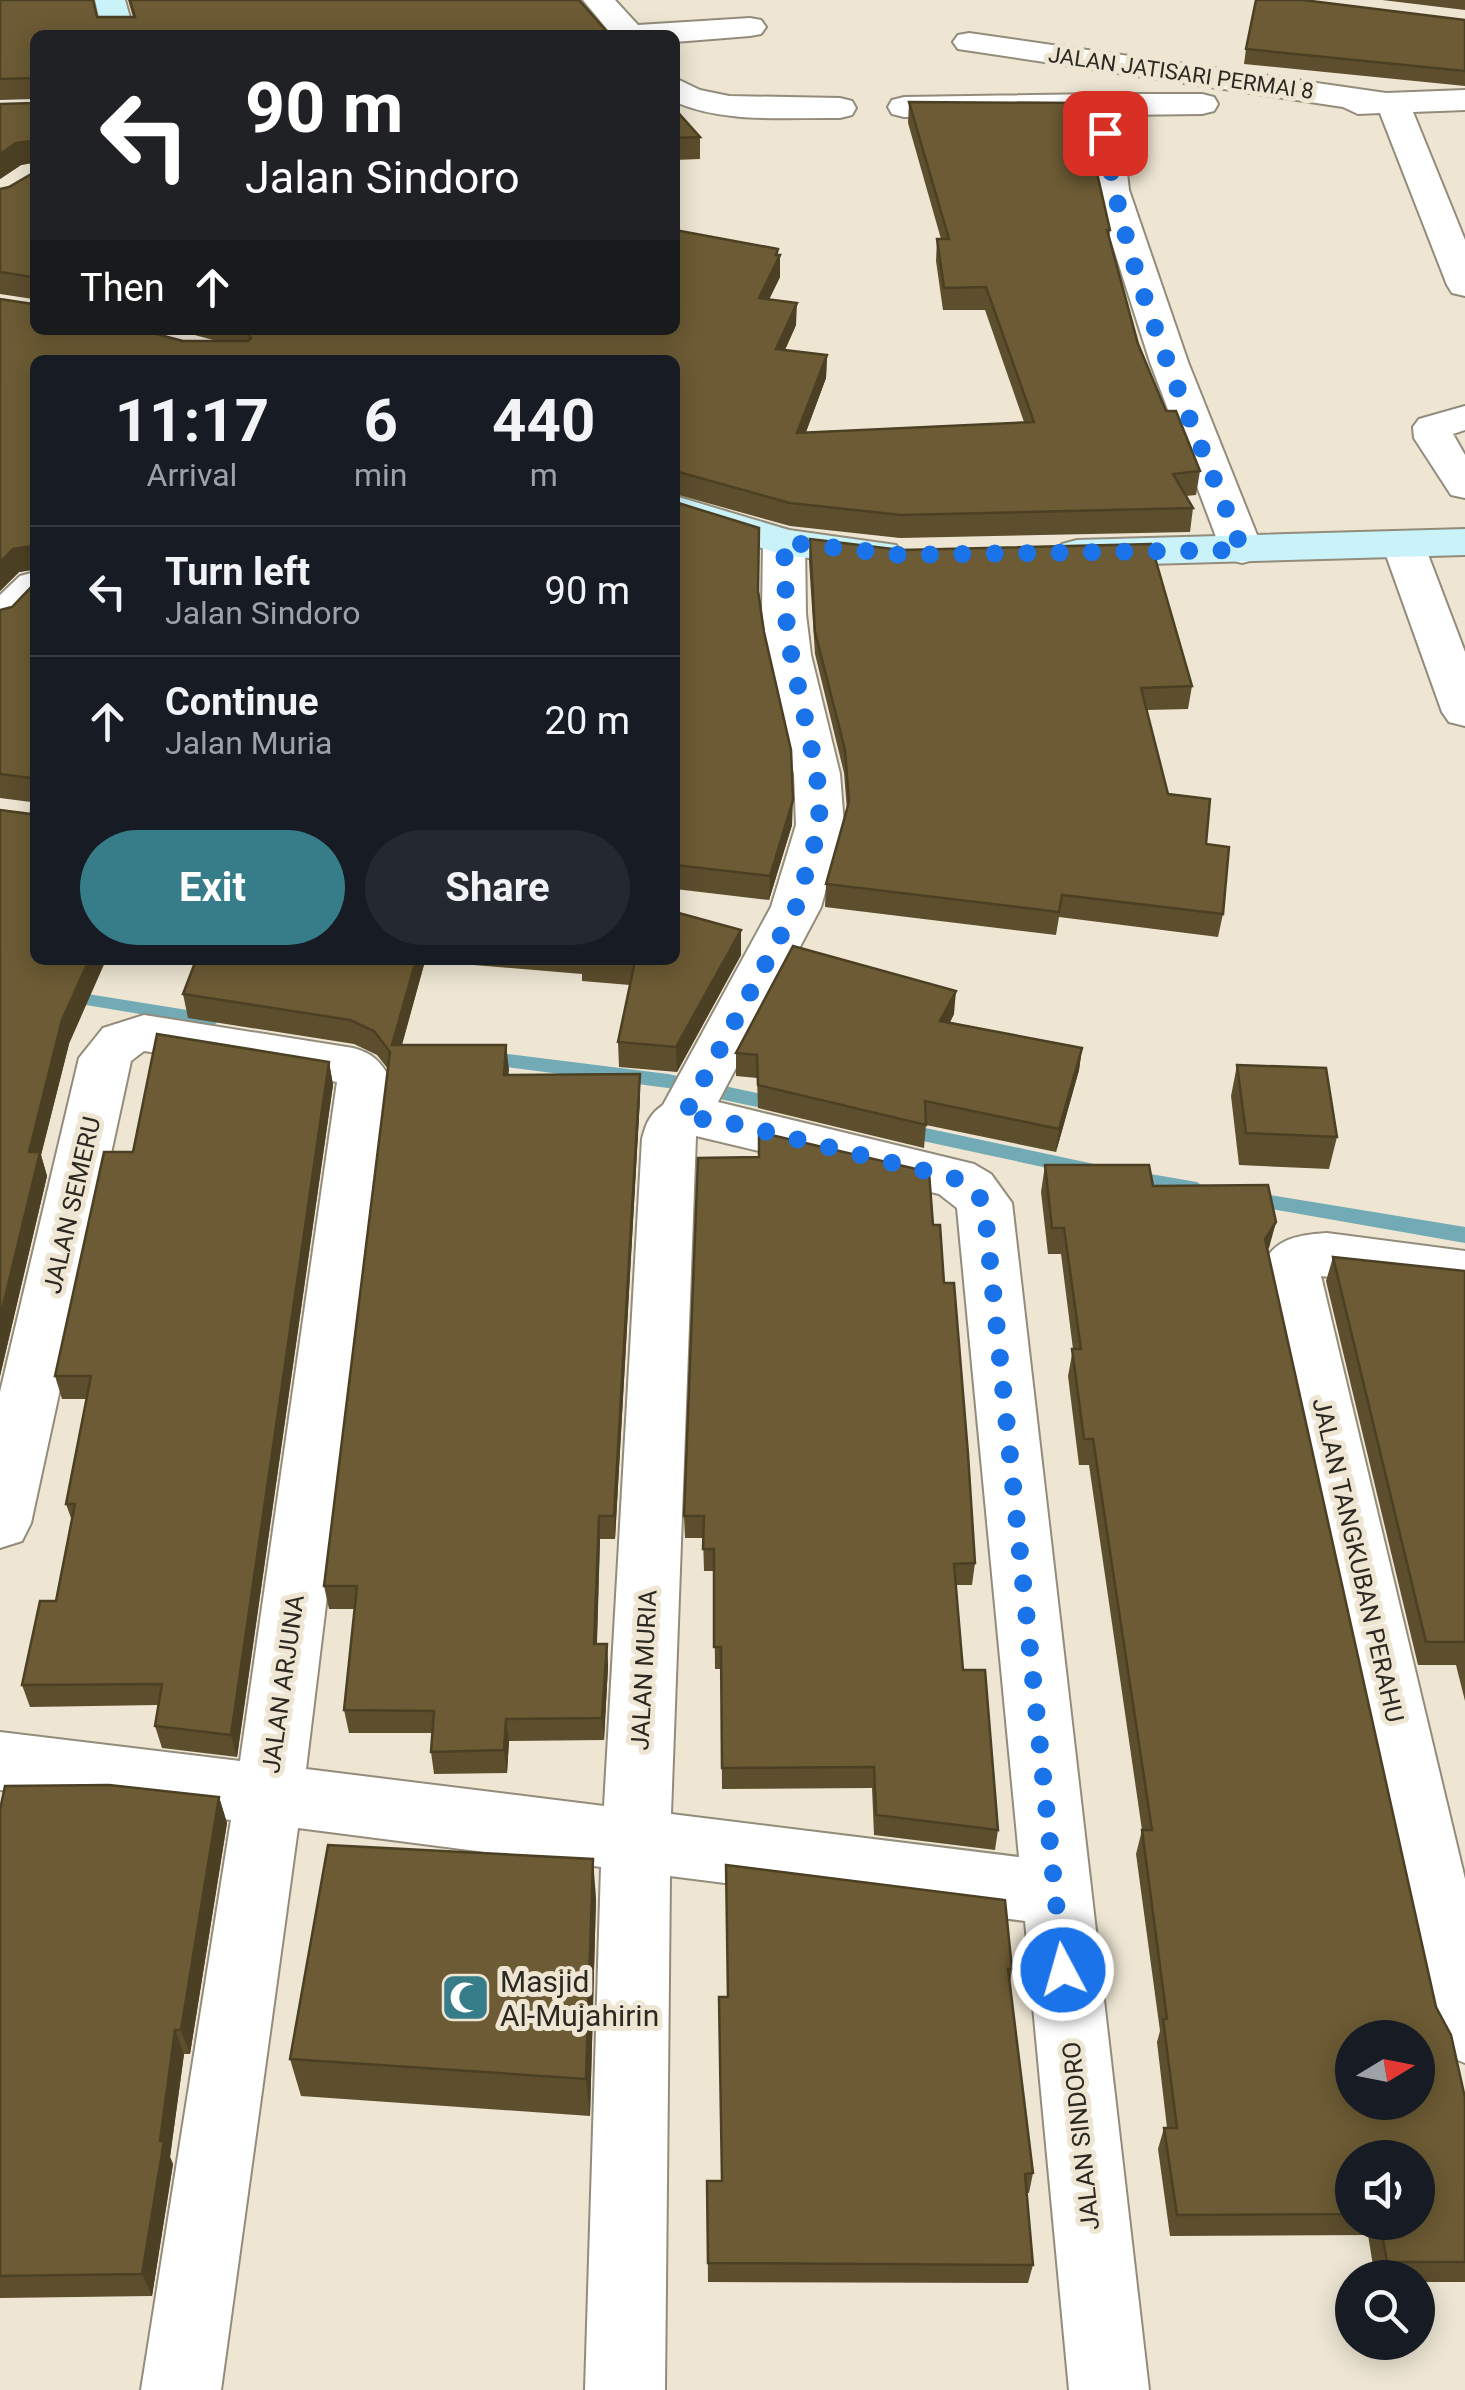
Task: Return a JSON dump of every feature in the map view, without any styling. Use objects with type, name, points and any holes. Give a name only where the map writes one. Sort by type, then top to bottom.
[{"type":"street","points":[[110,0],[117,30]]},
{"type":"street","points":[[598,0],[627,30]]},
{"type":"street","points":[[659,30],[747,14],[761,86]]},
{"type":"street","name":"JALAN JATISARI PERMAI 8","points":[[992,106],[964,28],[1393,104]]},
{"type":"street","points":[[680,92],[707,104],[761,86],[840,108]]},
{"type":"street","name":"JALAN JATISARI PERMAI 8","points":[[904,108],[1465,100]]},
{"type":"street","points":[[1102,104],[1112,190],[1168,362],[1242,550]]},
{"type":"street","points":[[1393,104],[1465,285]]},
{"type":"street","points":[[1465,418],[1433,428],[1434,438],[1465,486]]},
{"type":"street","points":[[680,510],[784,542],[918,555]]},
{"type":"street","name":"JALAN MURIA","points":[[625,2390],[636,1841],[669,1138],[672,1125],[694,1095],[796,907],[820,825],[817,774],[784,614],[784,542]]},
{"type":"street","points":[[1031,554],[1465,542]]},
{"type":"street","points":[[1403,544],[1465,712]]},
{"type":"street","points":[[0,619],[30,590]]},
{"type":"street","name":"JALAN SEMERU","points":[[0,1524],[105,1058],[113,1045],[126,1036],[144,1033],[269,1050]]},
{"type":"street","name":"JALAN ARJUNA","points":[[181,2390],[269,1794],[364,1078],[353,1066],[269,1050]]},
{"type":"street","name":"JALAN SINDORO","points":[[694,1095],[719,1120],[954,1178],[972,1188],[984,1203],[1109,2390]]},
{"type":"street","name":"JALAN TANGKUBAN PERAHU","points":[[1462,2007],[1290,1265],[1304,1256],[1326,1254],[1465,1272]]},
{"type":"street","points":[[0,1761],[1054,1893]]},
{"type":"building","points":[[0,0],[93,0],[97,17],[135,17],[130,0],[579,0],[606,30],[30,30],[30,78],[0,79]]},
{"type":"building","points":[[1256,0],[1303,0],[1465,20],[1465,71],[1246,49]]},
{"type":"building","points":[[909,102],[1081,103],[1107,230],[1138,344],[1166,411],[1176,411],[1200,471],[1173,474],[1193,508],[901,515],[790,503],[680,472],[680,355],[30,355],[30,546],[13,549],[0,562],[0,299],[30,304],[30,335],[160,335],[183,341],[248,341],[249,335],[680,335],[680,231],[778,249],[776,255],[780,255],[759,298],[797,303],[776,349],[827,355],[797,433],[1034,422],[986,287],[944,288],[937,239],[949,239]]},
{"type":"building","points":[[30,103],[30,141],[16,143],[0,154],[0,104]]},
{"type":"building","points":[[680,115],[700,137],[680,138]]},
{"type":"building","points":[[30,175],[30,277],[0,272],[0,189]]},
{"type":"building","points":[[680,504],[759,528],[758,591],[791,750],[793,800],[770,876],[680,866]]},
{"type":"building","points":[[810,539],[901,550],[1151,544],[1192,686],[1141,688],[1168,794],[1210,799],[1206,844],[1229,847],[1223,914],[1062,895],[1059,912],[826,884],[849,802],[845,750],[815,632]]},
{"type":"building","points":[[30,588],[30,778],[0,774],[0,610],[12,607]]},
{"type":"building","points":[[0,810],[30,814],[30,965],[87,965],[62,1020],[29,1152],[40,1152],[0,1318]]},
{"type":"building","points":[[680,913],[741,930],[676,1047],[618,1042],[634,965],[680,965]]},
{"type":"building","points":[[793,946],[956,991],[940,1021],[1082,1048],[1059,1129],[925,1101],[926,1125],[758,1085],[757,1055],[736,1053]]},
{"type":"building","points":[[194,965],[415,965],[392,1045],[506,1045],[504,1075],[640,1074],[614,1516],[599,1516],[594,1644],[607,1644],[602,1718],[506,1719],[504,1750],[431,1752],[434,1711],[344,1710],[357,1586],[324,1586],[390,1052],[374,1031],[350,1020],[183,994]]},
{"type":"building","points":[[157,1034],[329,1062],[231,1735],[155,1726],[162,1684],[22,1685],[40,1601],[56,1601],[75,1504],[66,1504],[91,1376],[55,1376],[104,1152],[133,1152]]},
{"type":"building","points":[[1237,1065],[1326,1068],[1337,1137],[1246,1133]]},
{"type":"building","points":[[759,1132],[929,1172],[933,1225],[940,1225],[944,1283],[954,1283],[968,1454],[975,1563],[954,1564],[963,1670],[985,1670],[998,1830],[876,1815],[874,1767],[722,1768],[721,1647],[714,1647],[714,1549],[703,1549],[704,1516],[684,1516],[698,1158],[759,1157]]},
{"type":"building","points":[[1045,1165],[1149,1165],[1153,1186],[1268,1185],[1276,1222],[1265,1239],[1436,2007],[1451,2035],[1465,2098],[1465,2262],[1387,2260],[1383,2240],[1435,2240],[1435,2140],[1335,2140],[1335,2214],[1177,2215],[1164,2128],[1177,2128],[1142,1830],[1152,1830],[1093,1439],[1084,1439],[1072,1349],[1081,1349],[1064,1228],[1052,1228]]},
{"type":"building","points":[[1333,1257],[1465,1271],[1465,1642],[1426,1642]]},
{"type":"building","points":[[109,1785],[219,1797],[181,2030],[175,2030],[160,2141],[164,2141],[142,2274],[0,2276],[0,1810],[5,1786]]},
{"type":"building","name":"Masjid Al-Mujahirin","points":[[328,1845],[593,1859],[586,2079],[290,2059]]},
{"type":"building","points":[[726,1865],[1005,1900],[1012,1969],[1008,1969],[1033,2173],[1025,2174],[1033,2265],[708,2263],[707,2181],[722,2181],[719,1997],[728,1997]]},
{"type":"waterway","points":[[63,996],[212,1020]]},
{"type":"waterway","points":[[483,1058],[668,1081],[780,1105]]},
{"type":"waterway","points":[[902,1130],[1094,1171]]},
{"type":"waterway","points":[[1127,1177],[1197,1189]]},
{"type":"waterway","points":[[1245,1198],[1465,1235]]},
{"type":"place","name":"Masjid Al-Mujahirin","points":[[465,1998]]},
{"type":"route","points":[[1063,1970],[984,1203],[972,1188],[954,1178],[719,1120],[683,1118],[690,1098],[796,907],[820,825],[817,774],[784,614],[784,542],[900,555],[1242,550],[1168,362],[1112,190],[1105,133]]}]
